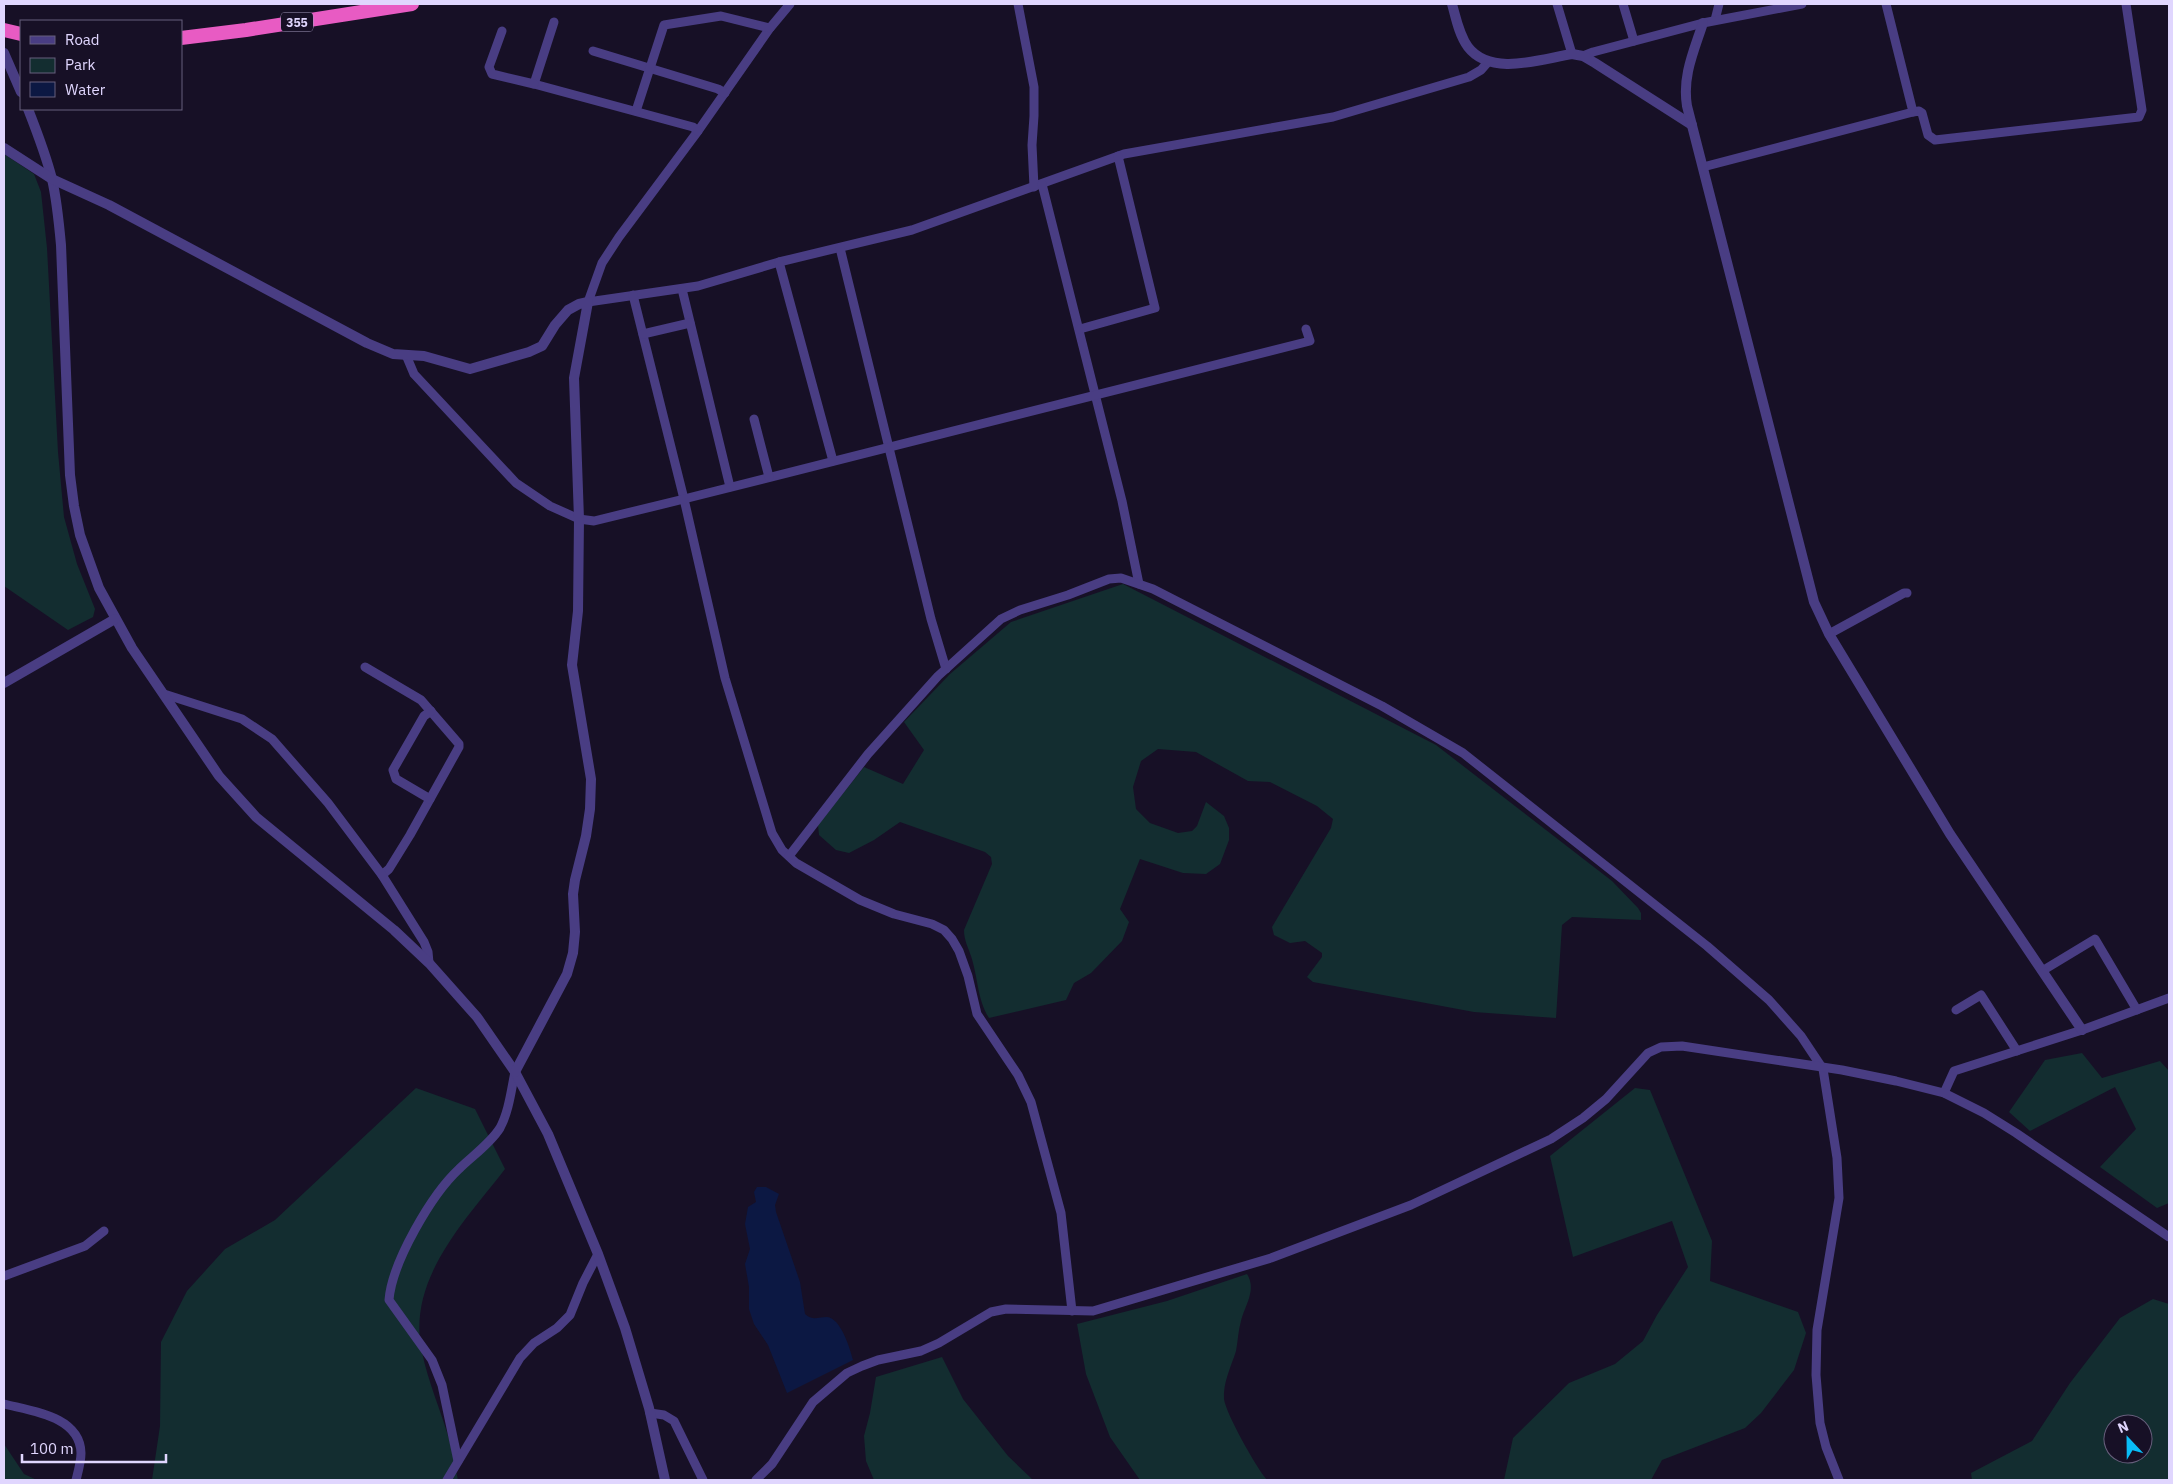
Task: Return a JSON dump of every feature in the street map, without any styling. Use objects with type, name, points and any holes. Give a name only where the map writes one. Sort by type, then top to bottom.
[{"type":"highway","name":"355","points":[[182,38],[246,30],[412,4]]},
{"type":"highway","points":[[4,30],[20,34]]},
{"type":"street","points":[[458,1461],[442,1385],[432,1360],[389,1300],[396,1272],[428,1208],[443,1185],[499,1130],[506,1114],[515,1072],[567,974],[573,953],[575,932],[574,887],[589,822],[591,779],[572,665],[578,611],[578,519],[574,378],[588,302],[602,263],[619,237],[698,131],[770,28],[790,4]]},
{"type":"street","points":[[1018,4],[1034,87],[1032,145],[1038,186],[1080,329],[1122,500],[1139,584]]},
{"type":"street","points":[[1452,4],[1458,27],[1469,48],[1488,62],[1506,65],[1572,54],[1583,56],[1692,125]]},
{"type":"street","points":[[1557,4],[1572,54]]},
{"type":"street","points":[[1623,4],[1634,41]]},
{"type":"street","points":[[1715,20],[1719,4]]},
{"type":"street","points":[[1583,56],[1715,20],[1802,4]]},
{"type":"street","points":[[1886,4],[1913,112]]},
{"type":"street","points":[[1703,167],[1913,112],[1920,112],[1928,135],[1935,140],[2139,117],[2142,110],[2126,4]]},
{"type":"street","points":[[636,111],[664,25],[721,16],[770,28]]},
{"type":"street","points":[[534,84],[554,22]]},
{"type":"street","points":[[1703,23],[1685,83],[1686,100],[1809,584],[1821,620],[1950,834],[2082,1030]]},
{"type":"street","points":[[502,31],[489,67],[492,74],[636,111],[693,127],[698,131]]},
{"type":"street","points":[[593,51],[718,89],[725,93]]},
{"type":"street","points":[[4,52],[20,90]]},
{"type":"street","points":[[4,148],[52,179],[109,205],[368,343],[393,354],[424,356],[470,369],[529,352],[542,346],[555,325],[568,310],[579,304],[633,295],[682,290],[779,262],[912,230],[1118,156],[1334,117],[1469,77],[1481,70],[1488,62]]},
{"type":"street","points":[[28,110],[42,144],[52,179],[61,245],[70,474],[74,506],[80,535],[90,565],[115,619],[219,776],[243,804],[281,838],[394,930],[429,963],[478,1017],[515,1072],[548,1134],[598,1254],[625,1328],[650,1413],[664,1480]]},
{"type":"street","points":[[1080,329],[1155,308],[1118,156]]},
{"type":"street","points":[[840,248],[932,625],[946,669]]},
{"type":"street","points":[[779,262],[833,461]]},
{"type":"street","points":[[682,290],[730,487]]},
{"type":"street","points":[[633,295],[684,499],[724,678],[769,825],[777,842],[796,864],[860,900],[894,914],[932,924],[944,930],[952,939],[968,976],[977,1014],[1018,1075],[1033,1110],[1061,1214],[1072,1311]]},
{"type":"street","points":[[642,334],[690,323]]},
{"type":"street","points":[[406,356],[414,374],[516,483],[550,506],[578,519],[594,521],[1310,341],[1306,329]]},
{"type":"street","points":[[754,420],[769,477]]},
{"type":"street","points":[[789,856],[868,754],[946,669],[1007,615],[1110,579],[1121,578],[1139,584],[1382,706],[1463,753],[1742,976],[1802,1036],[1823,1068],[1837,1158],[1839,1198],[1817,1330],[1816,1391],[1820,1423],[1826,1448],[1839,1480]]},
{"type":"street","points":[[1829,634],[1904,593],[1907,594]]},
{"type":"street","points":[[4,683],[115,619]]},
{"type":"street","points":[[365,667],[417,696],[458,740],[460,747],[389,868],[382,875]]},
{"type":"street","points":[[164,694],[242,720],[272,739],[328,802],[382,875],[424,942],[428,952],[429,963]]},
{"type":"street","points":[[430,800],[396,779],[393,770],[424,716],[431,711]]},
{"type":"street","points":[[2042,971],[2095,940],[2137,1010]]},
{"type":"street","points":[[1956,1010],[1981,995],[2017,1050]]},
{"type":"street","points":[[1944,1093],[1954,1071],[2082,1030],[2169,998]]},
{"type":"street","points":[[756,1480],[772,1464],[813,1402],[854,1370],[878,1360],[921,1351],[939,1343],[991,1312],[1006,1309],[1093,1311],[1271,1258],[1411,1205],[1551,1138],[1583,1118],[1616,1089],[1648,1053],[1661,1047],[1682,1046],[1823,1068],[1871,1076],[1944,1093],[2000,1123],[2169,1237]]},
{"type":"street","points":[[4,1276],[85,1246],[104,1231]]},
{"type":"street","points":[[446,1480],[520,1358],[534,1343],[557,1328],[570,1315],[583,1283],[598,1254]]},
{"type":"street","points":[[4,1404],[56,1419],[67,1425],[76,1436],[81,1454],[76,1480]]},
{"type":"street","points":[[650,1413],[664,1414],[674,1421],[703,1480]]},
{"type":"green space","points":[[4,154],[34,174],[41,192],[47,248],[58,452],[64,517],[77,564],[95,609],[93,617],[68,630],[4,586]]},
{"type":"green space","points":[[1123,584],[1436,745],[1612,881],[1638,908],[1641,913],[1641,920],[1572,917],[1562,925],[1556,1018],[1474,1012],[1313,982],[1307,977],[1322,957],[1322,953],[1305,941],[1290,943],[1274,935],[1272,927],[1331,828],[1333,819],[1317,806],[1270,782],[1248,781],[1196,752],[1158,749],[1141,761],[1133,787],[1136,809],[1150,823],[1178,833],[1192,831],[1197,826],[1206,802],[1224,816],[1229,828],[1229,840],[1220,864],[1206,874],[1183,873],[1140,859],[1120,909],[1129,922],[1122,941],[1091,973],[1074,983],[1066,1000],[989,1018],[980,996],[964,930],[992,864],[991,857],[985,852],[900,822],[874,840],[849,853],[836,850],[819,835],[818,825],[864,767],[903,784],[924,750],[904,722],[950,674],[1011,622]]},
{"type":"green space","points":[[2082,1053],[2102,1078],[2160,1061],[2169,1071],[2169,1203],[2157,1208],[2100,1167],[2136,1129],[2115,1087],[2030,1131],[2009,1112],[2045,1060]]},
{"type":"green space","points":[[416,1088],[475,1109],[505,1169],[473,1209],[442,1253],[431,1276],[423,1300],[419,1326],[422,1352],[449,1439],[458,1480],[152,1480],[160,1426],[161,1342],[187,1291],[225,1249],[275,1220]]},
{"type":"green space","points":[[1635,1088],[1650,1090],[1712,1241],[1710,1281],[1798,1312],[1806,1333],[1794,1370],[1761,1413],[1745,1428],[1662,1460],[1651,1480],[1504,1480],[1513,1438],[1569,1383],[1615,1364],[1643,1341],[1657,1315],[1688,1267],[1672,1221],[1573,1257],[1550,1156]]},
{"type":"green space","points":[[1247,1274],[1250,1280],[1251,1292],[1240,1325],[1236,1351],[1226,1381],[1224,1399],[1242,1440],[1267,1480],[1140,1480],[1110,1437],[1086,1374],[1077,1324],[1167,1301]]},
{"type":"green space","points":[[2153,1299],[2169,1304],[2169,1480],[1972,1480],[1971,1473],[2032,1441],[2070,1383],[2120,1318]]},
{"type":"green space","points":[[942,1357],[963,1399],[1008,1456],[1033,1480],[874,1480],[866,1461],[864,1436],[876,1377]]},
{"type":"green space","points":[[4,1444],[24,1474],[37,1480],[4,1480]]},
{"type":"water","points":[[757,1187],[766,1187],[779,1194],[775,1205],[776,1212],[800,1282],[805,1314],[813,1318],[827,1317],[837,1323],[841,1328],[853,1360],[787,1393],[768,1345],[754,1324],[749,1309],[749,1287],[745,1264],[750,1249],[745,1224],[748,1207],[756,1202],[754,1192]]}]
